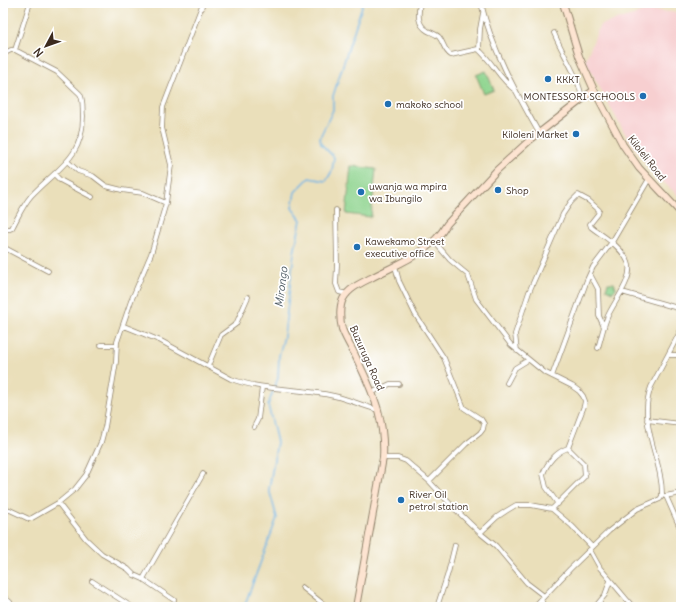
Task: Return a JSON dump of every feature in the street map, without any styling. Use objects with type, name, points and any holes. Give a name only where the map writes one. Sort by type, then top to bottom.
[{"type":"main road","name":"Kiloleli Road","points":[[563,3],[579,56],[594,90],[622,145],[649,179],[681,213]]},
{"type":"main road","points":[[347,294],[352,288],[423,250],[434,241],[447,224],[489,178],[539,133],[594,90]]},
{"type":"main road","name":"Buzuruga Road","points":[[347,294],[341,306],[340,313],[342,329],[372,393],[378,410],[383,436],[383,458],[356,607]]},
{"type":"street","points":[[15,50],[30,3]]},
{"type":"street","points":[[3,510],[10,510],[29,519],[58,504],[75,489],[86,475],[101,442],[115,369],[117,345],[131,302],[151,254],[166,203],[171,164],[162,128],[163,107],[203,3]]},
{"type":"street","points":[[420,3],[418,12],[420,24],[440,38],[446,52],[449,54],[458,54],[476,49],[479,50],[491,63],[503,80],[516,91]]},
{"type":"street","points":[[482,3],[504,68],[539,133]]},
{"type":"street","points":[[479,50],[480,29],[484,12]]},
{"type":"street","points":[[554,33],[575,75],[582,98]]},
{"type":"street","points":[[3,54],[11,50],[15,50],[57,72],[82,98],[83,127],[81,138],[76,150],[30,198],[11,229],[3,229]]},
{"type":"street","points":[[67,161],[78,171],[93,176],[106,186],[143,194],[166,203]]},
{"type":"street","points":[[54,174],[60,180],[92,197]]},
{"type":"street","points":[[552,376],[583,289],[593,267],[612,242],[649,179]]},
{"type":"street","points":[[518,351],[515,334],[529,292],[563,214],[576,197],[580,196],[599,210],[590,226],[612,242],[625,256],[629,266],[625,287],[607,318],[598,348]]},
{"type":"street","points":[[336,210],[336,284],[339,292],[347,294]]},
{"type":"street","points":[[434,241],[450,260],[468,275],[476,299],[511,345],[528,360],[552,376],[576,389],[583,396],[585,401],[584,406],[568,448],[561,451],[549,462],[542,474],[546,487],[558,504]]},
{"type":"street","points":[[3,247],[48,271]]},
{"type":"street","points":[[395,266],[415,314],[444,358],[464,408],[481,419],[484,424],[483,429],[429,481]]},
{"type":"street","points":[[590,274],[598,289],[599,316],[604,327]]},
{"type":"street","points":[[622,292],[681,309]]},
{"type":"street","points":[[208,366],[221,335],[236,324],[248,297]]},
{"type":"street","points":[[124,326],[161,341],[236,380],[262,387],[282,388],[334,396],[378,410]]},
{"type":"street","points":[[681,330],[648,396],[647,420],[664,496],[681,530]]},
{"type":"street","points":[[677,339],[681,345]]},
{"type":"street","points":[[101,346],[117,345]]},
{"type":"street","points":[[668,355],[681,355]]},
{"type":"street","points":[[507,383],[512,372],[517,366],[528,360]]},
{"type":"street","points":[[372,393],[390,384],[399,384]]},
{"type":"street","points":[[254,427],[258,420],[262,387]]},
{"type":"street","points":[[647,420],[681,424]]},
{"type":"street","points":[[552,509],[585,476],[584,464],[568,448]]},
{"type":"street","points":[[383,458],[403,459],[429,481],[453,508],[496,546],[527,583],[543,598],[544,607]]},
{"type":"street","points":[[143,579],[203,474]]},
{"type":"street","points":[[534,607],[591,548],[622,520],[637,509],[664,496],[681,493]]},
{"type":"street","points":[[58,504],[86,538],[102,554],[128,569],[134,576],[143,579],[174,600]]},
{"type":"street","points":[[480,533],[496,517],[516,505],[531,505],[552,509],[572,526],[591,548],[600,568],[633,607]]},
{"type":"street","points":[[437,607],[455,545]]},
{"type":"street","points":[[92,581],[132,607]]},
{"type":"street","points":[[595,607],[605,595],[610,581]]},
{"type":"street","points":[[302,587],[327,607]]},
{"type":"street","points":[[3,596],[12,606],[15,607]]},
{"type":"shaded area","name":"MONTESSORI SCHOOLS","points":[[650,10],[681,13],[681,198],[651,171],[624,132],[585,61],[600,25]]},
{"type":"green space","points":[[486,71],[494,90],[484,94],[476,75]]},
{"type":"green space","name":"uwanja wa mpira wa Ibungilo","points":[[351,166],[376,169],[371,217],[346,214]]},
{"type":"green space","points":[[608,283],[614,283],[616,288],[613,292],[606,289]]},
{"type":"waterway","name":"Mirongo","points":[[244,607],[277,518],[269,489],[277,442],[268,405],[278,378],[279,356],[284,336],[294,253],[301,220],[292,208],[295,192],[309,178],[326,181],[332,171],[334,157],[321,144],[320,137],[333,110],[333,96],[363,3]]},
{"type":"place","name":"KKKT","points":[[548,79]]},
{"type":"place","name":"MONTESSORI SCHOOLS","points":[[643,96]]},
{"type":"place","name":"makoko school","points":[[388,104]]},
{"type":"place","name":"Kiloleni Market","points":[[576,134]]},
{"type":"place","name":"Shop","points":[[498,190]]},
{"type":"place","name":"uwanja wa mpira wa Ibungilo","points":[[361,192]]},
{"type":"place","name":"Kawekamo Street executive office","points":[[357,247]]},
{"type":"place","name":"River Oil petrol station","points":[[401,500]]}]
